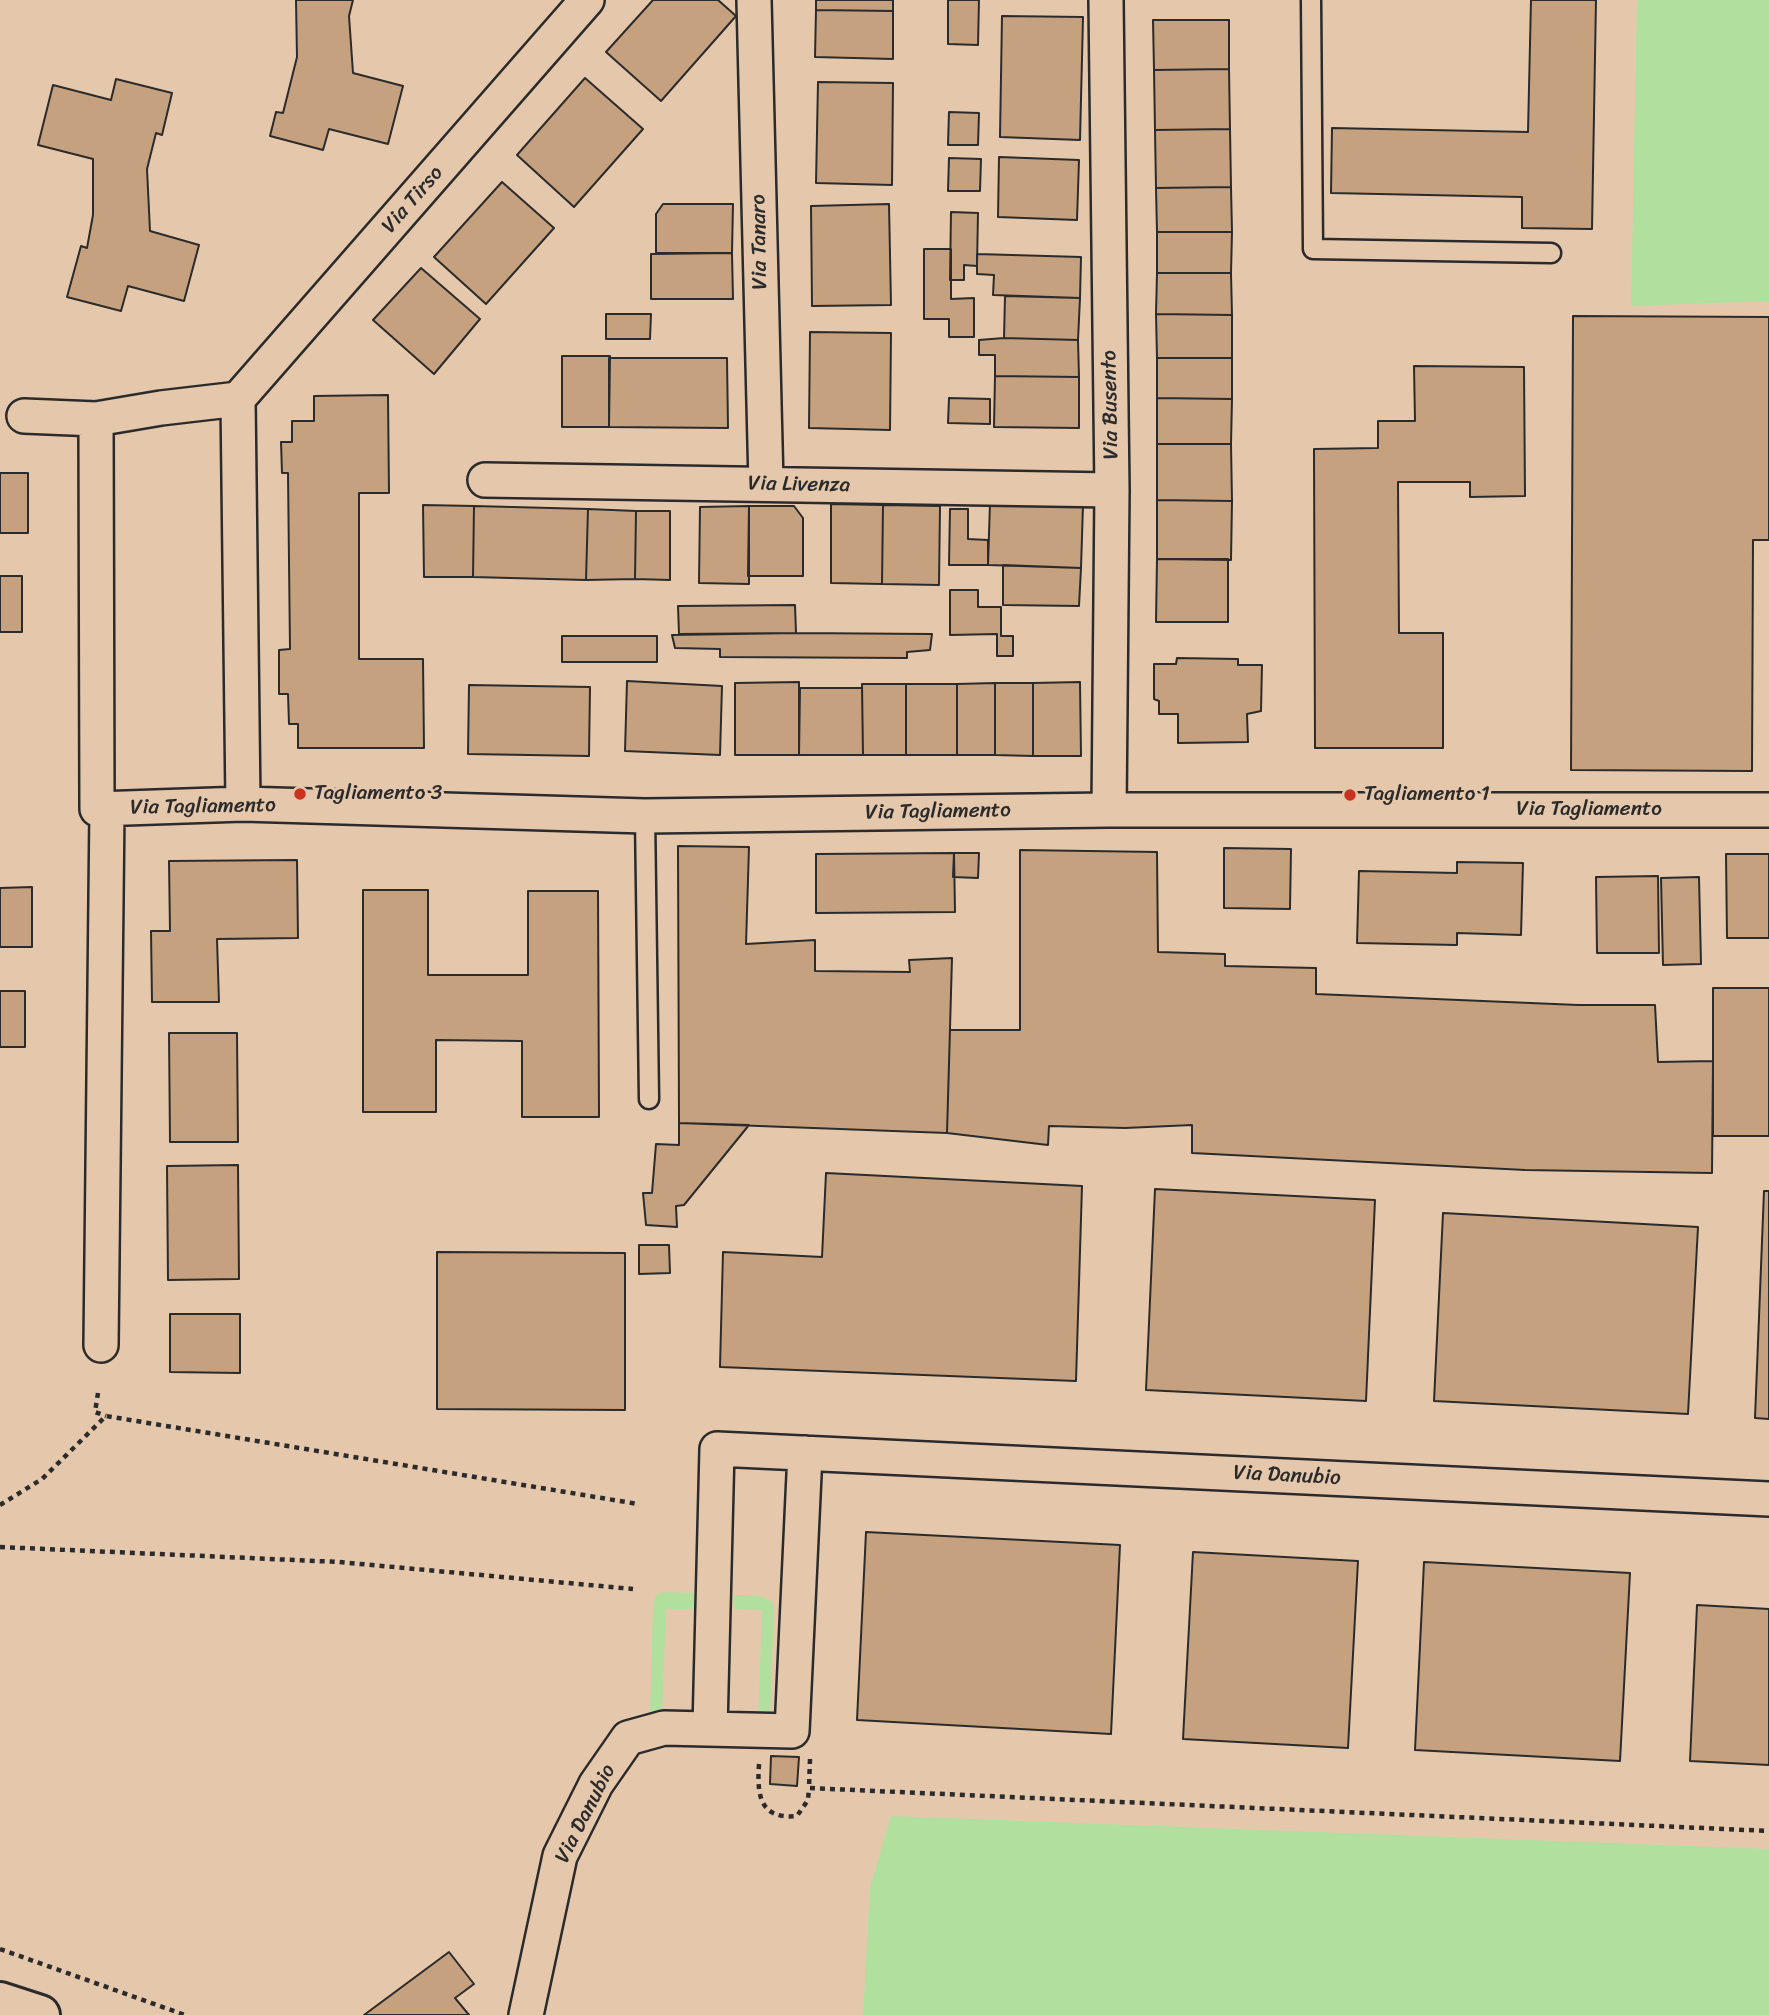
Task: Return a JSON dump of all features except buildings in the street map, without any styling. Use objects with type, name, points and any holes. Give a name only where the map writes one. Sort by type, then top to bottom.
[{"type":"main road","points":[[0,2002],[40,2015]]},
{"type":"street","name":"Via Tirso","points":[[238,399],[587,0]]},
{"type":"street","name":"Via Tanaro","points":[[754,0],[766,484]]},
{"type":"street","name":"Via Busento","points":[[1106,0],[1112,489],[1109,810]]},
{"type":"street","points":[[24,416],[96,419],[238,399],[243,804]]},
{"type":"street","points":[[96,419],[102,809]]},
{"type":"street","name":"Via Livenza","points":[[485,480],[1112,489]]},
{"type":"street","name":"Via Tagliamento","points":[[101,1345],[102,809],[243,804],[645,816],[1109,810],[1769,810]]},
{"type":"street","name":"Via Danubio","points":[[710,1728],[717,1449],[1769,1499]]},
{"type":"street","name":"Via Danubio","points":[[526,2015],[560,1856],[596,1784],[628,1738],[664,1728],[792,1731],[805,1452]]},
{"type":"lane","points":[[1311,0],[1313,249],[1551,253]]},
{"type":"lane","points":[[645,816],[649,1099]]},
{"type":"path","points":[[98,1393],[94,1407],[96,1412],[106,1416],[638,1504]]},
{"type":"path","points":[[0,1505],[42,1479],[106,1416]]},
{"type":"path","points":[[0,1547],[339,1562],[634,1589]]},
{"type":"path","points":[[760,1759],[759,1796],[766,1809],[783,1818],[797,1816],[808,1800],[810,1756]]},
{"type":"path","points":[[809,1788],[1769,1831]]},
{"type":"path","points":[[0,1949],[185,2015]]},
{"type":"green space","points":[[1637,0],[1769,0],[1769,301],[1631,306]]},
{"type":"green space","points":[[664,1592],[697,1593],[696,1609],[666,1609],[662,1717],[650,1716],[653,1605],[656,1595]]},
{"type":"green space","points":[[734,1595],[766,1598],[774,1605],[770,1721],[758,1721],[762,1610],[734,1609]]},
{"type":"green space","points":[[891,1816],[1769,1849],[1769,2015],[863,2015],[870,1887]]},
{"type":"place","name":"Tagliamento 3","points":[[300,794]]},
{"type":"place","name":"Tagliamento 1","points":[[1350,795]]}]
